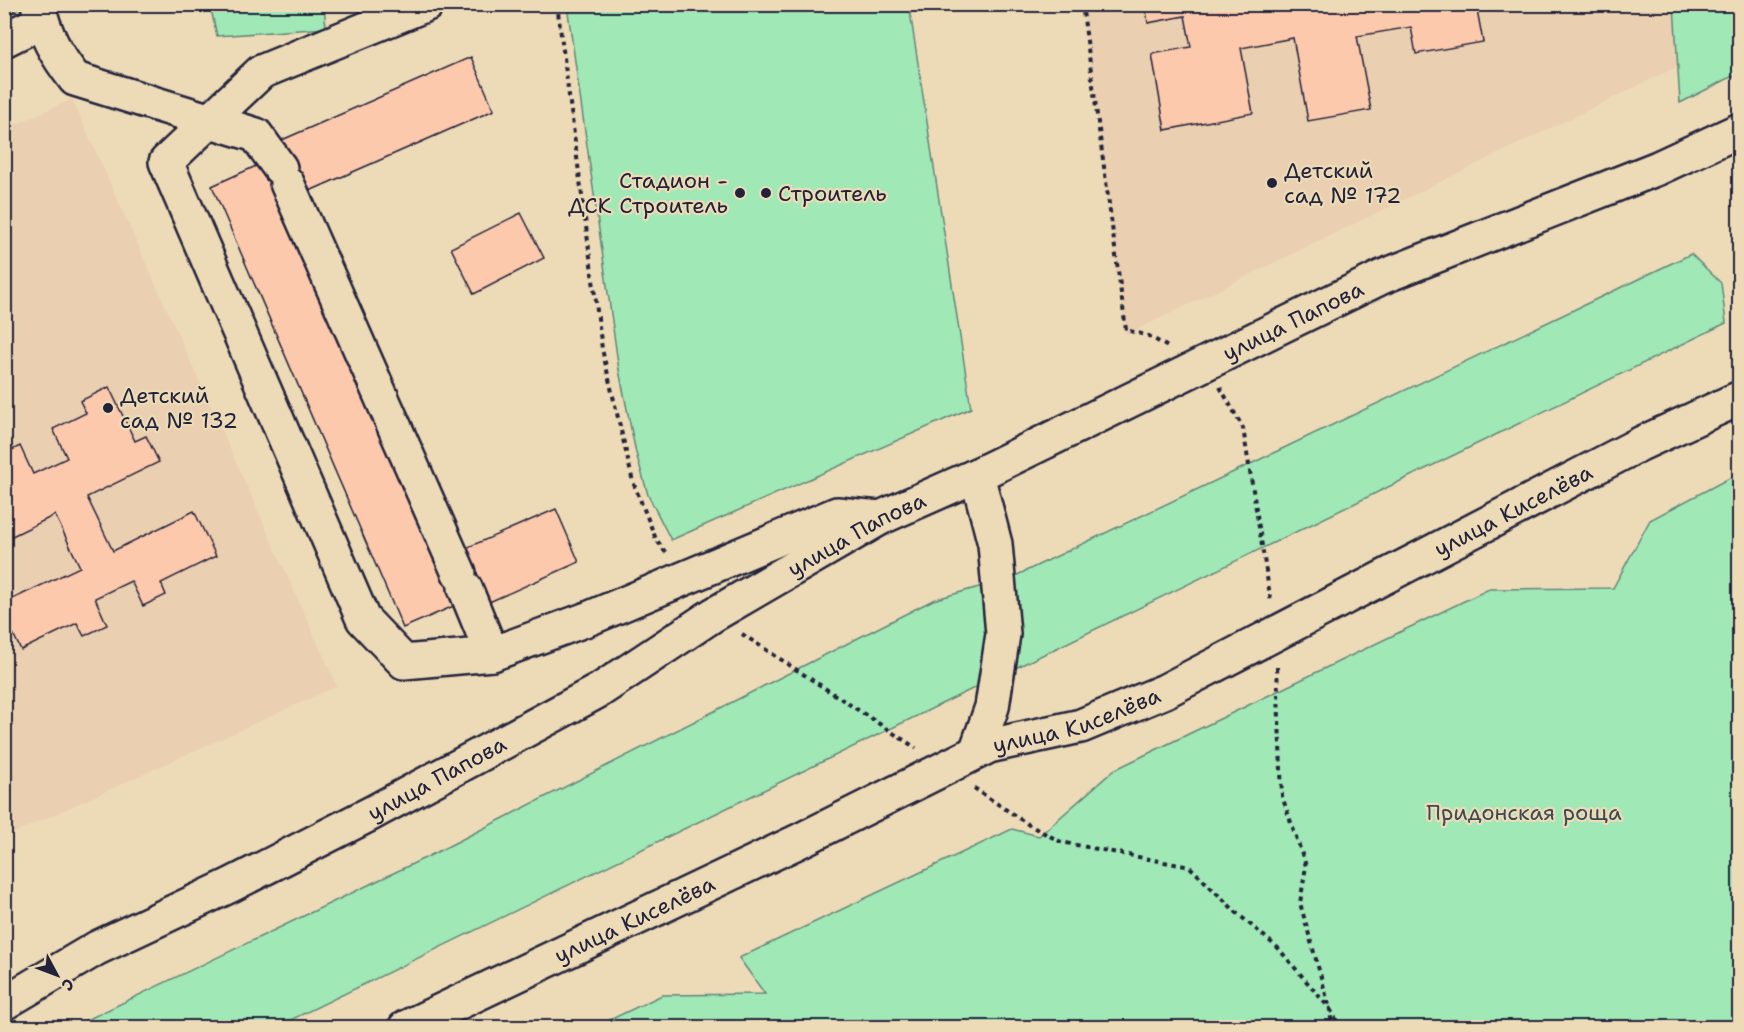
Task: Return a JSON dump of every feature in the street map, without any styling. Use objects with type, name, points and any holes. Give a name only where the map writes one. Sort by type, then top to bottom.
[{"type":"street","points":[[427,4],[261,72],[166,162],[363,619],[404,662],[492,654],[590,618],[837,514],[880,518]]},
{"type":"street","points":[[4,40],[40,13],[58,58],[75,80],[256,135],[284,176],[492,654]]},
{"type":"street","name":"улица Папова","points":[[4,1003],[97,948],[231,885],[372,813],[600,690],[713,615],[880,518],[977,476],[1382,276],[1658,168],[1740,130]]},
{"type":"street","name":"улица Киселёва","points":[[405,1028],[788,846],[989,746],[1081,726],[1165,691],[1641,444],[1740,398]]},
{"type":"street","points":[[976,752],[992,707],[1003,634],[995,544],[977,476]]},
{"type":"path","points":[[557,4],[602,349],[633,482],[656,539],[684,579]]},
{"type":"path","points":[[1082,4],[1126,330],[1149,336],[1213,375],[1243,428],[1276,633],[1282,796],[1306,866],[1300,903],[1330,1009],[1332,1028]]},
{"type":"path","points":[[713,615],[946,767],[1020,819],[1061,842],[1190,867],[1238,914],[1278,948],[1330,1009],[1341,1028]]},
{"type":"shaded area","name":"Детский сад № 172","points":[[1739,4],[1740,36],[1126,335],[1082,5]]},
{"type":"shaded area","name":"Детский сад № 132","points":[[72,99],[337,686],[5,837],[4,130]]},
{"type":"green space","points":[[210,5],[324,5],[326,28],[217,36]]},
{"type":"green space","name":"Стадион - ДСК Строитель","points":[[567,5],[909,5],[971,408],[671,540],[648,495],[636,453],[619,370]]},
{"type":"green space","points":[[1674,5],[1739,5],[1739,73],[1680,103]]},
{"type":"green space","points":[[1691,254],[1721,283],[1726,323],[276,1027],[70,1028],[429,856],[933,600],[1011,578]]},
{"type":"green space","name":"Придонская роща","points":[[1739,473],[1739,1027],[595,1027],[662,995],[765,994],[739,958],[1012,829],[1039,836],[1114,770],[1489,589],[1613,588],[1650,520]]},
{"type":"building","points":[[4,4],[22,4],[23,6],[4,15]]},
{"type":"building","points":[[1145,4],[1476,4],[1483,42],[1416,54],[1411,27],[1357,36],[1371,110],[1308,121],[1293,38],[1241,48],[1253,113],[1165,130],[1152,54],[1191,47],[1185,16],[1148,23]]},
{"type":"building","points":[[471,57],[494,110],[305,193],[464,549],[556,509],[579,562],[487,603],[456,605],[403,628],[212,186],[265,162],[292,163],[282,140]]},
{"type":"building","points":[[521,213],[544,258],[474,294],[451,248]]},
{"type":"building","points":[[109,387],[135,441],[146,436],[159,462],[87,497],[113,551],[194,511],[216,556],[161,583],[166,595],[143,606],[131,581],[95,598],[107,625],[84,636],[77,623],[21,650],[4,615],[4,603],[80,567],[55,515],[4,540],[4,454],[20,446],[33,474],[67,458],[53,429],[86,413],[80,401]]},
{"type":"place","name":"Детский сад № 172","points":[[1272,183]]},
{"type":"place","name":"Стадион - ДСК Строитель","points":[[740,193]]},
{"type":"place","name":"Строитель","points":[[766,193]]},
{"type":"place","name":"Детский сад № 132","points":[[108,408]]}]
